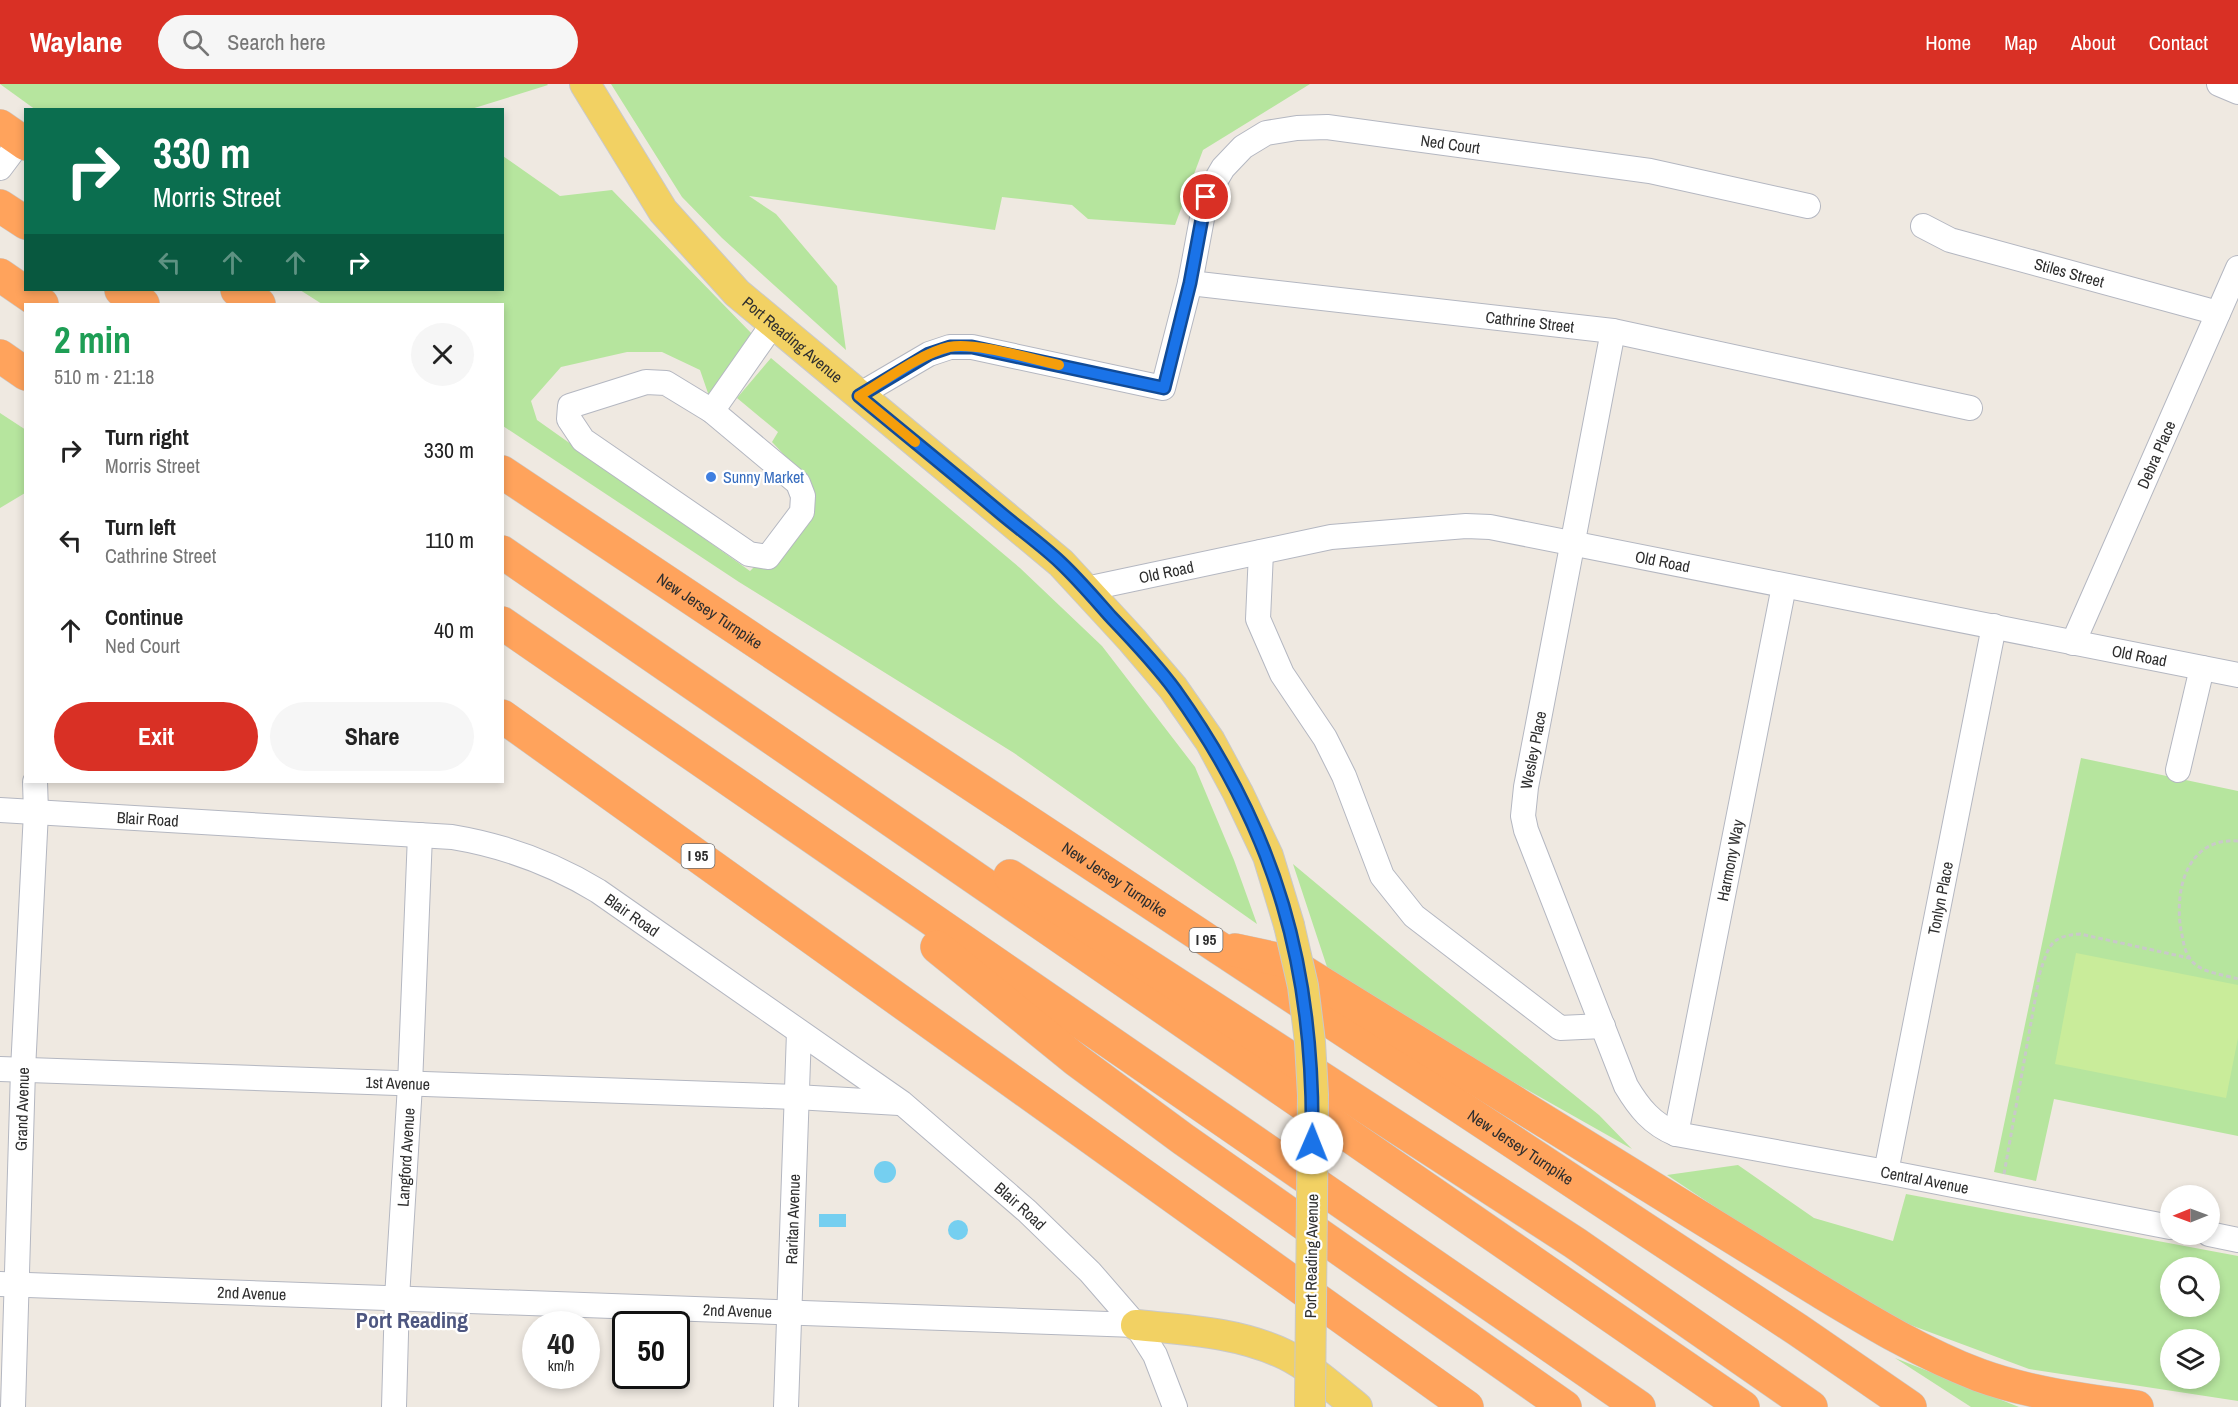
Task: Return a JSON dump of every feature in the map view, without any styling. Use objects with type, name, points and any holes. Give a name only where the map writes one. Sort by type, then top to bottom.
[{"type":"highway","points":[[0,206],[24,223]]},
{"type":"highway","points":[[0,275],[41,303]]},
{"type":"highway","points":[[124,291],[142,303]]},
{"type":"highway","points":[[239,291],[257,303]]},
{"type":"highway","points":[[0,356],[24,373]]},
{"type":"highway","name":"New Jersey Turnpike","points":[[504,473],[1798,1330],[1910,1407]]},
{"type":"highway","points":[[504,553],[1743,1407]]},
{"type":"highway","points":[[595,616],[953,840],[1575,1243],[1811,1407]]},
{"type":"highway","points":[[504,624],[1639,1407]]},
{"type":"highway","name":"I 95","points":[[504,717],[1467,1407]]},
{"type":"highway","points":[[784,818],[899,916],[1076,1060],[1183,1139],[1565,1407]]},
{"type":"highway","points":[[1213,944],[1286,962],[1816,1289],[1908,1343],[1981,1376],[2078,1398],[2137,1407]]},
{"type":"highway","points":[[1186,1206],[1427,1407]]},
{"type":"main road","name":"Port Reading Avenue","points":[[585,84],[663,211],[737,293],[1061,563],[1173,688],[1209,741],[1238,793],[1268,856],[1289,925],[1303,986],[1310,1042],[1313,1095],[1310,1407]]},
{"type":"main road","points":[[1136,1325],[1200,1331],[1261,1345],[1287,1355],[1306,1367],[1357,1407]]},
{"type":"street","points":[[2219,84],[2238,92]]},
{"type":"street","name":"Ned Court","points":[[1190,283],[1206,197],[1222,168],[1243,147],[1266,133],[1297,128],[1328,127],[1650,171],[1808,206]]},
{"type":"street","points":[[0,168],[15,137]]},
{"type":"street","name":"Stiles Street","points":[[1923,226],[1950,240],[2218,313]]},
{"type":"street","name":"Debra Place","points":[[2073,643],[2238,268]]},
{"type":"street","points":[[859,396],[929,354],[950,347],[972,347],[1164,388],[1190,283]]},
{"type":"street","name":"Cathrine Street","points":[[1190,283],[1613,331],[1970,408]]},
{"type":"street","points":[[712,411],[773,324]]},
{"type":"street","name":"Wesley Place","points":[[1613,331],[1523,801],[1523,816],[1526,830],[1626,1086],[1648,1118],[1660,1128],[1676,1134]]},
{"type":"street","points":[[646,382],[666,383],[712,411],[798,483],[802,496],[802,512],[768,557],[749,554],[583,440],[569,419],[570,405],[646,382]]},
{"type":"street","name":"Old Road","points":[[1086,589],[1332,537],[1467,526],[1491,527],[2238,675]]},
{"type":"street","points":[[1261,552],[1258,619],[1282,674],[1325,738],[1344,776],[1382,876],[1414,916],[1560,1028],[1603,1026]]},
{"type":"street","name":"Harmony Way","points":[[1676,1134],[1784,586]]},
{"type":"street","name":"Tonlyn Place","points":[[1886,1172],[1994,626]]},
{"type":"street","points":[[2178,770],[2202,668]]},
{"type":"street","name":"Grand Avenue","points":[[13,1407],[8,1285],[11,1070],[36,812],[35,783]]},
{"type":"street","name":"Blair Road","points":[[0,810],[420,835],[481,842],[511,850],[569,873],[902,1103],[969,1159],[1055,1237],[1116,1300],[1136,1325]]},
{"type":"street","name":"Langford Avenue","points":[[394,1407],[397,1298],[410,1085],[420,835]]},
{"type":"street","name":"Raritan Avenue","points":[[786,1407],[799,1032]]},
{"type":"street","name":"1st Avenue","points":[[11,1070],[410,1085],[432,1083],[902,1103]]},
{"type":"street","name":"Central Avenue","points":[[1676,1134],[2160,1225]]},
{"type":"street","points":[[2220,1236],[2238,1240]]},
{"type":"street","name":"2nd Avenue","points":[[8,1285],[1136,1325]]},
{"type":"street","points":[[1136,1325],[1155,1354],[1175,1407]]},
{"type":"path","points":[[2189,958],[2179,917],[2180,887],[2189,864],[2206,846],[2238,841]]},
{"type":"path","points":[[2000,1194],[2040,972],[2049,947],[2063,935],[2080,934],[2189,958],[2201,969],[2238,979]]},
{"type":"green space","points":[[0,84],[548,85],[474,108],[33,108]]},
{"type":"green space","points":[[611,84],[1310,84],[1203,150],[1175,225],[1088,219],[1072,205],[1002,197],[995,230],[749,196],[776,214],[837,286],[846,350],[722,238],[682,197]]},
{"type":"green space","points":[[504,157],[560,196],[612,190],[754,336],[709,396],[700,370],[662,352],[627,352],[561,367],[531,401],[537,420],[750,571],[813,508],[803,475],[772,442],[778,432],[737,398],[771,358],[1020,568],[1102,646],[1195,767],[1234,860],[1257,924],[1014,753],[739,582],[504,427],[504,303],[320,303],[302,291],[504,291]]},
{"type":"green space","points":[[0,413],[24,429],[24,494],[0,508]]},
{"type":"green space","points":[[2081,758],[2238,791],[2238,1136],[2054,1099],[2036,1181],[1994,1172]]},
{"type":"green space","points":[[1293,864],[1599,1115],[1632,1149],[1331,979]]},
{"type":"green space","points":[[2076,953],[2238,985],[2238,1038],[2226,1098],[2055,1064]]},
{"type":"green space","points":[[1738,1165],[1814,1218],[1893,1241],[1906,1194],[2160,1241],[2160,1245],[2179,1245],[2238,1256],[2238,1401],[2029,1369],[1870,1310],[1667,1175]]},
{"type":"green space","points":[[1895,1358],[2019,1407],[1971,1407]]},
{"type":"water","points":[[881,1161],[889,1161],[896,1168],[896,1176],[889,1183],[881,1183],[874,1176],[874,1168]]},
{"type":"water","points":[[819,1214],[846,1214],[846,1227],[819,1227]]},
{"type":"water","points":[[954,1220],[962,1220],[968,1226],[968,1234],[962,1240],[954,1240],[948,1234],[948,1226]]},
{"type":"slow traffic","points":[[915,442],[859,396],[929,354],[950,347],[972,347],[1059,365]]},
{"type":"place","name":"Sunny Market","points":[[711,477]]},
{"type":"district","name":"Port Reading","points":[[412,1320]]},
{"type":"route","points":[[1206,197],[1190,283],[1164,388],[972,347],[950,347],[929,354],[859,396],[1061,563],[1173,688],[1209,741],[1238,793],[1268,856],[1289,925],[1303,986],[1310,1042],[1313,1095],[1312,1143]]}]
